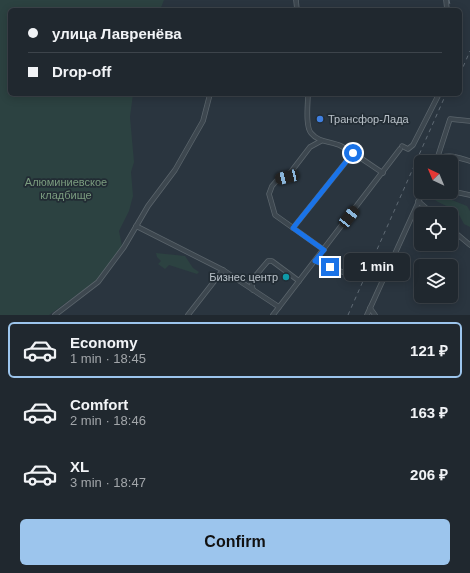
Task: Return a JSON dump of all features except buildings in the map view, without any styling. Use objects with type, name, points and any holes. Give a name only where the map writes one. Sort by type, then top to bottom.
[{"type":"street","points":[[55,315],[98,282],[124,247],[148,206],[175,170],[203,121],[209,96]]},
{"type":"street","points":[[308,96],[308,125],[310,133],[321,141],[339,145],[382,173]]},
{"type":"street","points":[[273,315],[401,148],[408,149],[413,145],[438,96]]},
{"type":"street","points":[[438,155],[450,119],[470,121]]},
{"type":"street","points":[[321,141],[310,147],[287,177],[279,178],[272,186],[269,194],[275,215],[324,250]]},
{"type":"street","points":[[293,228],[353,153]]},
{"type":"street","points":[[458,158],[470,161]]},
{"type":"street","points":[[458,192],[470,196]]},
{"type":"street","points":[[367,315],[418,201],[425,207]]},
{"type":"street","points":[[136,226],[223,270],[279,307]]},
{"type":"street","points":[[458,235],[470,246]]},
{"type":"street","points":[[253,290],[252,281],[268,261],[272,261],[299,282]]},
{"type":"street","points":[[315,261],[360,279]]},
{"type":"street","points":[[188,315],[223,270]]},
{"type":"street","points":[[370,308],[374,315]]},
{"type":"street","points":[[62,310],[67,315]]},
{"type":"green space","name":"Алюминиевское кладбище","points":[[0,0],[164,0],[161,8],[8,8],[8,96],[133,96],[130,117],[134,162],[131,172],[133,196],[129,211],[119,231],[122,246],[99,279],[49,315],[0,315]]},
{"type":"green space","points":[[434,199],[451,199],[467,206],[470,211],[470,227],[464,224],[458,213],[458,207],[449,207]]},
{"type":"green space","points":[[156,253],[185,256],[193,268],[199,272],[197,274],[169,265],[165,269],[158,264],[161,261],[157,257]]},
{"type":"railway","points":[[449,0],[451,8]]},
{"type":"railway","points":[[462,69],[470,51]]},
{"type":"railway","points":[[348,315],[445,96]]},
{"type":"place","name":"Трансфор-Лада","points":[[320,119]]},
{"type":"place","name":"Бизнес центр","points":[[286,277]]},
{"type":"route","points":[[330,267],[315,261],[324,250],[293,228],[353,153]]}]
